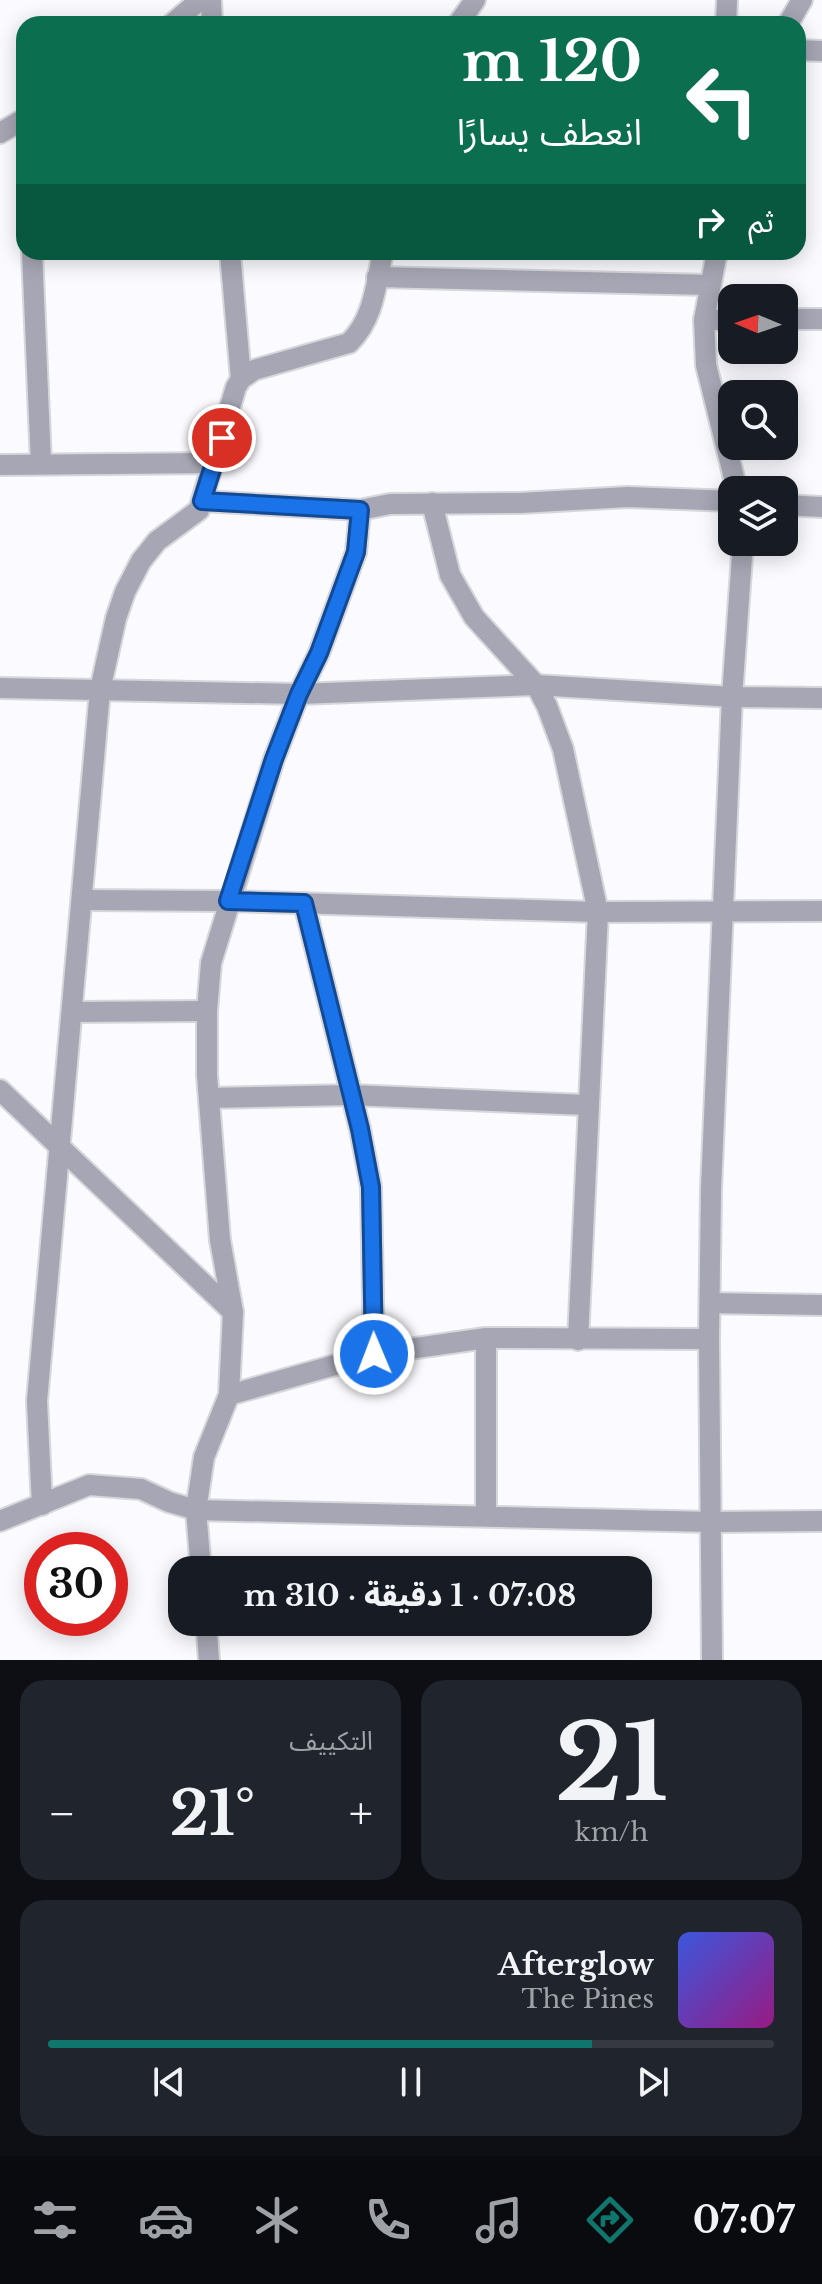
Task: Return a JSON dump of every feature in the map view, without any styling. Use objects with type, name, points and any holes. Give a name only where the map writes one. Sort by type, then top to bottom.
[{"type":"street","points":[[181,16],[200,0]]},
{"type":"street","points":[[32,260],[41,463]]},
{"type":"street","points":[[231,260],[241,379]]},
{"type":"street","points":[[42,1505],[37,1401],[100,690],[116,618],[141,561],[157,541],[194,516],[202,501],[241,379],[254,370],[349,343],[360,332],[371,310],[381,260]]},
{"type":"street","points":[[715,260],[704,320],[706,365],[734,476]]},
{"type":"street","points":[[377,277],[710,285]]},
{"type":"street","points":[[798,319],[822,319]]},
{"type":"street","points":[[704,320],[718,320]]},
{"type":"street","points":[[0,465],[215,463]]},
{"type":"street","points":[[202,501],[360,510],[390,504],[520,503],[628,497],[718,500]]},
{"type":"street","points":[[432,503],[450,575],[474,617],[536,685],[547,706],[563,749],[598,912],[578,1340]]},
{"type":"street","points":[[798,506],[822,507]]},
{"type":"street","points":[[200,1556],[196,1510],[204,1457],[229,1395],[233,1312],[220,1240],[209,1098],[207,1011],[211,963],[274,759],[319,653],[356,552],[360,510]]},
{"type":"street","points":[[712,1660],[711,1189],[732,697],[742,556]]},
{"type":"street","points":[[0,688],[299,694],[536,685],[732,697],[822,698]]},
{"type":"street","points":[[82,900],[598,912],[822,911]]},
{"type":"street","points":[[304,903],[371,1187],[374,1354]]},
{"type":"street","points":[[72,1012],[207,1011]]},
{"type":"street","points":[[0,1090],[233,1312]]},
{"type":"street","points":[[209,1098],[351,1095],[587,1105]]},
{"type":"street","points":[[710,1303],[822,1305]]},
{"type":"street","points":[[229,1395],[374,1354],[486,1338],[709,1339]]},
{"type":"street","points":[[486,1338],[486,1516]]},
{"type":"street","points":[[0,1521],[89,1485],[141,1489],[196,1510],[711,1522],[822,1521]]},
{"type":"street","points":[[207,1636],[209,1660]]},
{"type":"route","points":[[222,438],[202,501],[360,510],[356,552],[319,653],[274,759],[228,901],[304,903],[360,1129],[371,1187],[374,1354]]}]
